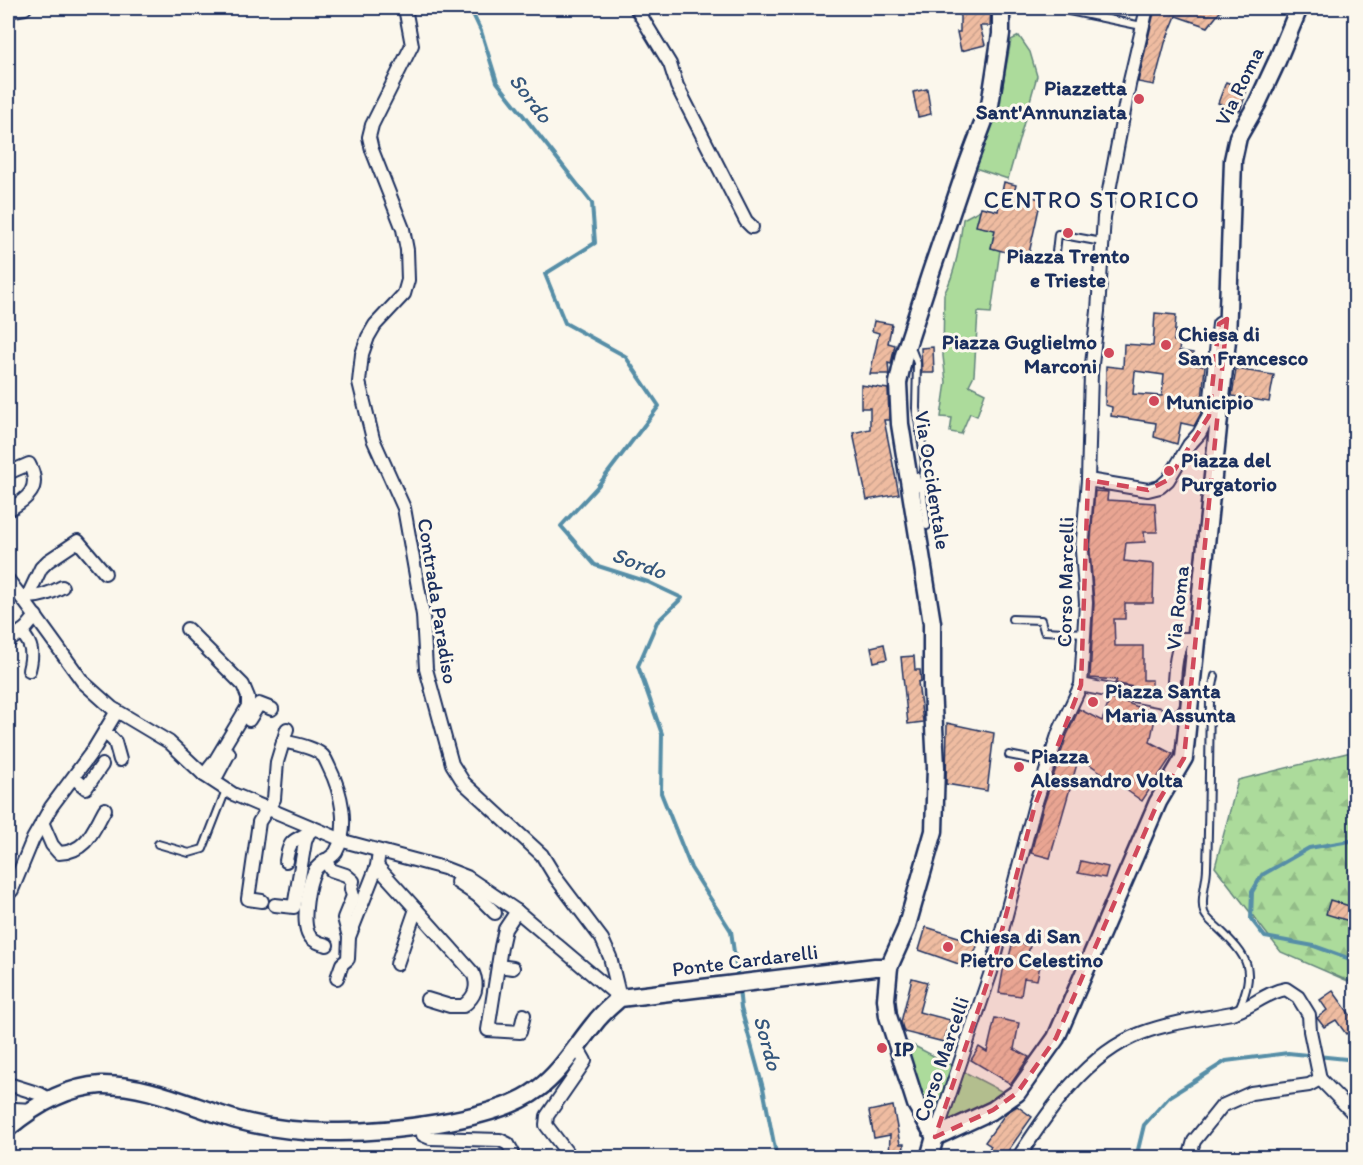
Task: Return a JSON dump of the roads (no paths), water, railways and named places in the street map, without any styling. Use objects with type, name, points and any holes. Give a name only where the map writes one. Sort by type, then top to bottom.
[{"type":"main road","name":"Via Occidentale","points":[[935,1137],[916,1104],[888,1016],[882,967],[906,929],[934,831],[936,767],[932,623],[900,424],[898,383],[909,341],[967,166],[990,105],[1001,34],[1001,8]]},
{"type":"main road","name":"Via Roma","points":[[935,1137],[993,1110],[1017,1093],[1056,1038],[1158,802],[1184,758],[1227,340],[1231,186],[1235,148],[1238,137],[1257,104],[1277,61],[1299,8]]},
{"type":"main road","name":"Ponte Cardarelli","points":[[620,998],[882,967]]},
{"type":"main road","points":[[8,1128],[58,1094],[100,1085],[140,1089],[238,1120],[282,1129],[333,1132],[443,1122],[503,1108],[538,1090],[578,1047],[595,1022],[620,998]]},
{"type":"main road","points":[[929,1158],[935,1137]]},
{"type":"street","points":[[8,11],[25,8]]},
{"type":"street","name":"Contrada Paradiso","points":[[405,8],[412,45],[372,125],[369,137],[380,173],[403,229],[408,280],[404,294],[375,325],[368,337],[360,367],[359,382],[362,396],[373,439],[404,508],[423,615],[426,669],[452,764],[464,783],[542,855],[556,878],[602,939],[610,957],[620,998]]},
{"type":"street","points":[[636,8],[670,64],[677,86],[746,221],[752,227]]},
{"type":"street","name":"Corso Marcelli","points":[[935,1137],[991,972],[1035,805],[1059,732],[1081,685],[1086,633],[1085,574],[1082,551],[1102,242],[1109,184],[1142,26],[1148,8]]},
{"type":"street","points":[[1088,480],[1148,490],[1160,487],[1168,480],[1209,416],[1219,324],[1227,319]]},
{"type":"street","points":[[8,473],[29,464],[34,474],[35,485],[30,494],[8,510]]},
{"type":"street","points":[[27,599],[41,568],[78,541],[105,573]]},
{"type":"street","points":[[8,580],[27,599],[36,616],[83,682],[117,711],[169,742],[209,778],[226,789],[311,831],[444,868],[467,877],[495,913]]},
{"type":"street","points":[[27,599],[62,587]]},
{"type":"street","points":[[8,642],[36,616]]},
{"type":"street","points":[[187,629],[243,685],[248,697],[248,706],[215,761],[209,778]]},
{"type":"street","points":[[21,632],[28,639],[32,650],[29,670]]},
{"type":"street","points":[[1081,685],[1173,703],[1179,646],[1182,639],[1196,639]]},
{"type":"street","points":[[209,778],[259,704],[272,709]]},
{"type":"street","points":[[8,894],[12,890],[42,822],[74,778],[117,711]]},
{"type":"street","points":[[105,732],[115,742],[120,760]]},
{"type":"street","points":[[262,901],[248,899],[259,822],[274,799],[276,762],[285,735],[322,755],[332,773],[341,798],[343,828],[340,840],[335,854],[316,868],[311,880],[305,920],[308,935],[317,942],[327,945]]},
{"type":"street","points":[[74,778],[86,788],[102,765]]},
{"type":"street","points":[[42,822],[52,845],[59,854],[69,853],[79,849],[91,835],[105,809]]},
{"type":"street","points":[[286,861],[291,843],[311,831]]},
{"type":"street","points":[[275,905],[294,907],[304,843],[311,831]]},
{"type":"street","points":[[349,937],[377,867],[379,851]]},
{"type":"street","points":[[325,860],[331,870],[346,874],[352,881],[353,896],[344,918],[349,937],[348,958],[342,964],[337,978]]},
{"type":"street","points":[[377,867],[473,973],[477,981],[476,992],[463,1006],[450,1006],[427,999]]},
{"type":"street","points":[[457,882],[517,911],[620,998]]},
{"type":"street","points":[[397,964],[416,909]]},
{"type":"street","points":[[517,911],[505,929],[488,1030],[520,1032],[524,1015]]},
{"type":"street","points":[[498,966],[513,968]]},
{"type":"street","points":[[1018,1158],[1049,1110],[1104,1053],[1140,1033],[1176,1022],[1235,1012],[1273,991],[1286,989],[1298,997],[1309,1015],[1319,1075],[1356,1116]]},
{"type":"street","points":[[568,1154],[546,1125],[547,1116],[585,1061],[578,1047]]},
{"type":"street","points":[[1189,1158],[1194,1141],[1222,1106],[1251,1093],[1309,1084],[1319,1075]]},
{"type":"street","points":[[8,1084],[40,1094],[49,1100]]},
{"type":"street","points":[[8,1111],[33,1110]]},
{"type":"street","points":[[422,1125],[423,1135],[430,1138],[500,1140],[508,1144],[512,1151],[511,1158]]},
{"type":"lane","points":[[1070,8],[1069,11],[1142,26]]},
{"type":"lane","points":[[1056,252],[1058,234],[1102,242]]},
{"type":"lane","points":[[909,341],[916,363],[916,408],[925,462],[922,488],[927,526]]},
{"type":"lane","points":[[907,464],[914,469],[919,488],[922,488]]},
{"type":"lane","points":[[1012,619],[1041,620],[1044,631],[1086,633]]},
{"type":"lane","points":[[1215,676],[1210,701],[1207,872],[1202,902],[1204,915],[1235,944],[1248,962],[1249,971],[1244,998],[1239,1009]]},
{"type":"lane","points":[[1009,755],[1050,763]]},
{"type":"lane","points":[[158,844],[189,853],[202,849],[226,789]]},
{"type":"waterway","name":"Sordo","points":[[470,8],[481,31],[497,82],[592,203],[595,243],[545,274],[565,323],[625,356],[659,406],[597,487],[561,526],[595,565],[648,582],[682,598],[657,622],[638,666],[662,734],[661,793],[691,868],[731,931],[738,980]]},
{"type":"waterway","points":[[1356,840],[1309,848],[1262,875],[1252,892],[1251,919],[1265,937],[1314,946],[1356,961]]},
{"type":"waterway","name":"Sordo","points":[[739,988],[741,1008],[763,1088],[776,1154],[774,1158]]},
{"type":"waterway","points":[[1136,1158],[1144,1125],[1169,1097],[1226,1061],[1288,1053],[1356,1060]]},
{"type":"place","name":"Piazzetta Sant'Annunziata","points":[[1139,99]]},
{"type":"place","name":"Piazza Trento e Trieste","points":[[1068,233]]},
{"type":"place","name":"Chiesa di San Francesco","points":[[1166,345]]},
{"type":"place","name":"Piazza Guglielmo Marconi","points":[[1109,353]]},
{"type":"place","name":"Municipio","points":[[1154,401]]},
{"type":"place","name":"Piazza del Purgatorio","points":[[1169,471]]},
{"type":"place","name":"Piazza Santa Maria Assunta","points":[[1093,702]]},
{"type":"place","name":"Piazza Alessandro Volta","points":[[1019,767]]},
{"type":"place","name":"Chiesa di San Pietro Celestino","points":[[948,947]]},
{"type":"place","name":"IP","points":[[882,1048]]},
{"type":"district","name":"CENTRO STORICO","points":[[1092,199]]}]
